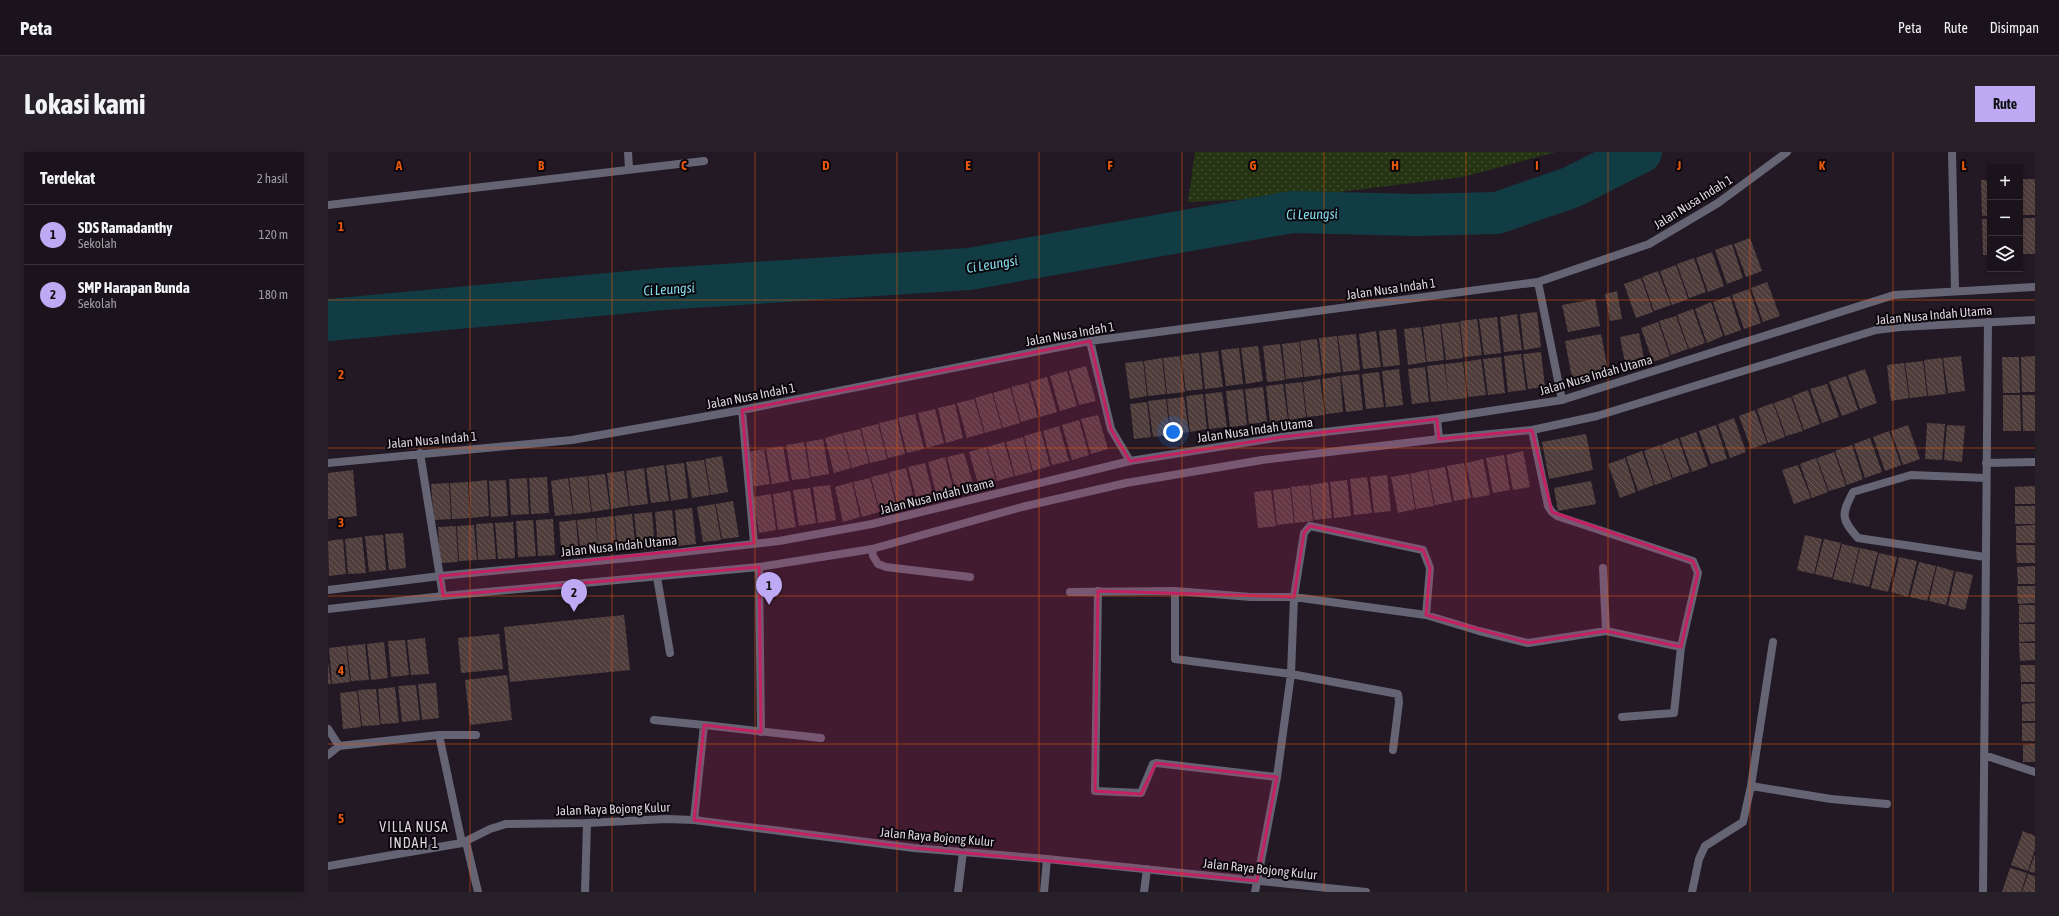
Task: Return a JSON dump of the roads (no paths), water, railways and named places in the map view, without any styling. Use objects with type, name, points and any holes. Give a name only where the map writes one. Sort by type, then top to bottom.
[{"type":"street","points":[[628,152],[629,169]]},
{"type":"street","name":"Jalan Nusa Indah 1","points":[[328,463],[420,453],[572,440],[742,410],[1090,341],[1538,282],[1648,244],[1718,203],[1787,152]]},
{"type":"street","points":[[1952,152],[1955,290]]},
{"type":"street","points":[[328,204],[704,161]]},
{"type":"street","points":[[1538,282],[1562,400]]},
{"type":"street","name":"Jalan Nusa Indah Utama","points":[[328,590],[440,576],[639,557],[779,541],[872,524],[1130,462],[1281,437],[1437,419],[1562,400],[1894,295],[1955,290],[2035,287]]},
{"type":"street","name":"Jalan Nusa Indah Utama","points":[[328,609],[443,596],[759,567],[872,549],[1022,508],[1126,483],[1262,460],[1439,439],[1532,430],[1597,416],[1876,330],[1900,327],[2035,320]]},
{"type":"street","points":[[1983,892],[1988,322]]},
{"type":"street","points":[[1090,341],[1111,429],[1130,462]]},
{"type":"street","points":[[742,410],[754,543]]},
{"type":"street","points":[[1437,419],[1439,439]]},
{"type":"street","points":[[1532,430],[1548,506],[1552,512],[1557,516],[1693,561],[1698,573],[1681,647],[1674,713],[1622,717]]},
{"type":"street","points":[[420,453],[443,596]]},
{"type":"street","points":[[1986,463],[2035,462]]},
{"type":"street","points":[[1985,558],[1858,538],[1845,523],[1844,508],[1853,492],[1911,475],[1986,478]]},
{"type":"street","points":[[1255,892],[1277,777],[1291,674],[1294,597],[1304,533],[1310,526],[1422,550],[1430,568],[1426,615]]},
{"type":"street","points":[[872,549],[873,556],[878,564],[882,566],[970,577]]},
{"type":"street","points":[[759,567],[761,732]]},
{"type":"street","points":[[1603,568],[1606,631]]},
{"type":"street","points":[[657,577],[670,653]]},
{"type":"street","points":[[1098,591],[1095,791],[1141,793],[1153,764],[1156,763],[1277,777]]},
{"type":"street","points":[[1070,592],[1175,591],[1251,597],[1294,597],[1426,615],[1479,631],[1528,643],[1606,631],[1681,647]]},
{"type":"street","points":[[1175,591],[1175,659],[1291,674],[1398,694],[1399,702],[1393,750]]},
{"type":"street","points":[[1692,892],[1699,859],[1706,846],[1743,822],[1751,786],[1773,642]]},
{"type":"street","points":[[654,720],[821,738]]},
{"type":"street","points":[[694,820],[704,725]]},
{"type":"street","points":[[328,729],[339,746]]},
{"type":"street","points":[[439,735],[464,843],[478,892]]},
{"type":"street","points":[[328,755],[339,746],[439,735],[476,735]]},
{"type":"street","points":[[1984,755],[2035,772]]},
{"type":"street","points":[[1751,786],[1831,798],[1887,804]]},
{"type":"street","name":"Jalan Raya Bojong Kulur","points":[[328,866],[464,843],[490,829],[506,824],[587,823],[666,819],[694,820],[914,848],[1047,859],[1366,892]]},
{"type":"street","points":[[585,892],[587,823]]},
{"type":"street","points":[[958,892],[963,852]]},
{"type":"street","points":[[1044,892],[1047,859]]},
{"type":"street","points":[[1144,892],[1147,869]]},
{"type":"waterway","name":"Ci Leungsi","points":[[328,320],[662,289],[969,269],[1292,212],[1416,215],[1497,213],[1572,187],[1641,152]]},
{"type":"place","name":"SDS Ramadanthy","points":[[769,605]]},
{"type":"place","name":"SMP Harapan Bunda","points":[[574,612]]},
{"type":"district","name":"VILLA NUSA INDAH 1","points":[[414,836]]}]
